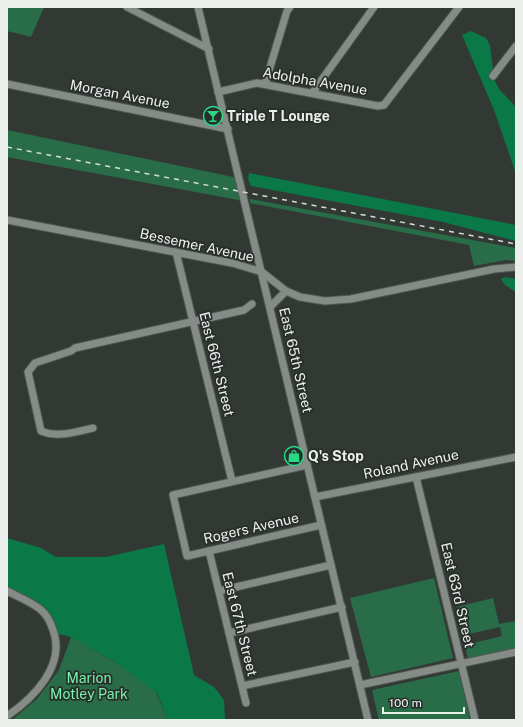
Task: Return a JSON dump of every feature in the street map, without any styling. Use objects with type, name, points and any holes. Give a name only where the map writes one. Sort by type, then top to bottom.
[{"type":"street","points":[[127,7],[209,49]]},
{"type":"street","points":[[265,84],[287,11],[290,7]]},
{"type":"street","points":[[313,92],[374,7]]},
{"type":"street","name":"Adolpha Avenue","points":[[218,92],[257,83],[313,92],[378,106],[384,105],[459,7]]},
{"type":"street","name":"East 65th Street","points":[[200,9],[218,92],[368,720]]},
{"type":"street","points":[[494,76],[516,46]]},
{"type":"street","name":"Morgan Avenue","points":[[7,84],[228,129]]},
{"type":"street","name":"Bessemer Avenue","points":[[7,220],[232,263],[262,272],[286,291],[313,300],[338,301],[494,269],[516,267]]},
{"type":"street","name":"East 66th Street","points":[[176,252],[232,481]]},
{"type":"street","points":[[270,307],[286,291]]},
{"type":"street","points":[[93,428],[77,432],[49,434],[41,430],[28,372],[35,363],[71,351],[75,348],[247,310],[252,304]]},
{"type":"street","name":"Roland Avenue","points":[[315,497],[514,457]]},
{"type":"street","points":[[232,481],[307,465]]},
{"type":"street","name":"East 63rd Street","points":[[416,477],[475,720]]},
{"type":"street","name":"Rogers Avenue","points":[[232,481],[173,495],[188,556],[321,525]]},
{"type":"street","name":"East 67th Street","points":[[209,551],[246,703]]},
{"type":"street","points":[[219,591],[331,565]]},
{"type":"street","points":[[7,592],[40,610],[47,619],[55,636],[56,652],[54,663],[39,687],[7,716]]},
{"type":"street","points":[[229,633],[342,607]]},
{"type":"street","points":[[360,685],[516,652]]},
{"type":"street","points":[[242,686],[355,662]]},
{"type":"green space","points":[[7,7],[44,7],[31,37],[7,31]]},
{"type":"green space","points":[[471,31],[486,38],[490,45],[494,79],[499,89],[516,107],[516,174],[494,110],[462,35]]},
{"type":"green space","points":[[7,130],[238,178],[244,201],[7,157]]},
{"type":"green space","points":[[249,173],[516,225],[516,241],[443,222],[251,186],[248,179]]},
{"type":"green space","points":[[250,199],[516,248],[516,261],[506,260],[474,266],[469,245],[250,203]]},
{"type":"green space","points":[[505,277],[516,279],[516,292],[505,285],[501,279]]},
{"type":"green space","points":[[7,538],[41,548],[56,557],[106,557],[164,544],[194,675],[214,687],[224,700],[225,720],[168,720],[157,693],[117,663],[71,637],[54,633],[40,610],[7,591]]},
{"type":"green space","points":[[434,578],[453,658],[371,677],[350,598]]},
{"type":"green space","points":[[493,598],[499,624],[516,621],[516,649],[468,659],[465,645],[502,636],[500,627],[464,635],[457,607]]},
{"type":"green space","name":"Marion Motley Park","points":[[71,637],[117,663],[155,690],[168,720],[12,720],[37,699],[59,670]]},
{"type":"green space","points":[[459,671],[470,720],[379,720],[372,690]]},
{"type":"railway","points":[[7,147],[516,244]]},
{"type":"place","name":"Triple T Lounge","points":[[213,116]]},
{"type":"place","name":"Q's Stop","points":[[294,456]]}]
